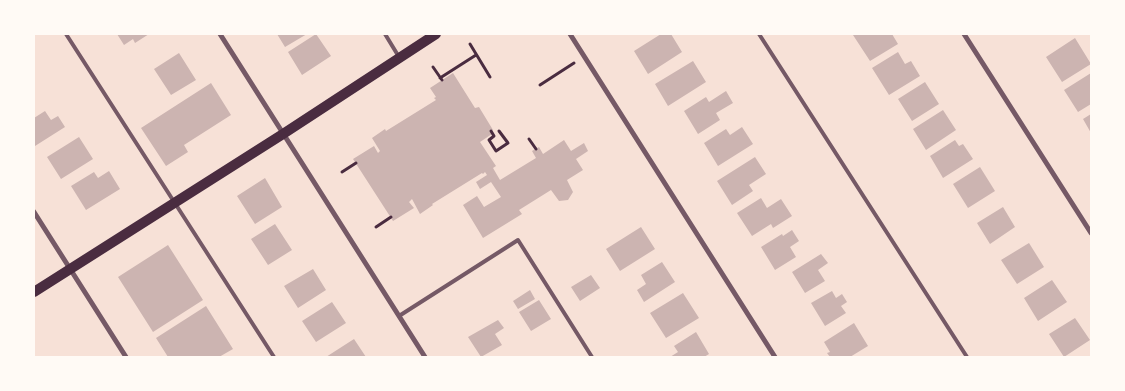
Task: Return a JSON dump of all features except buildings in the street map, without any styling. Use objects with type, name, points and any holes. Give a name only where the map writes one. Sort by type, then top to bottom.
[{"type":"main road","points":[[34,292],[283,134],[436,34]]},
{"type":"street","points":[[220,34],[425,357]]},
{"type":"street","points":[[570,34],[776,357]]},
{"type":"street","points":[[964,34],[1091,233]]},
{"type":"street","points":[[34,212],[126,357]]},
{"type":"lane","points":[[66,34],[274,357]]},
{"type":"lane","points":[[385,34],[400,57]]},
{"type":"lane","points":[[759,34],[967,357]]},
{"type":"lane","points":[[399,316],[518,240],[592,357]]},
{"type":"path","points":[[470,44],[490,77]]},
{"type":"path","points":[[433,67],[441,79],[476,54]]},
{"type":"path","points":[[540,84],[585,56]]},
{"type":"path","points":[[491,131],[494,136],[488,140],[496,151],[508,143],[499,130]]},
{"type":"path","points":[[530,139],[536,149]]},
{"type":"path","points":[[342,172],[356,164]]},
{"type":"path","points":[[376,227],[391,217]]}]
